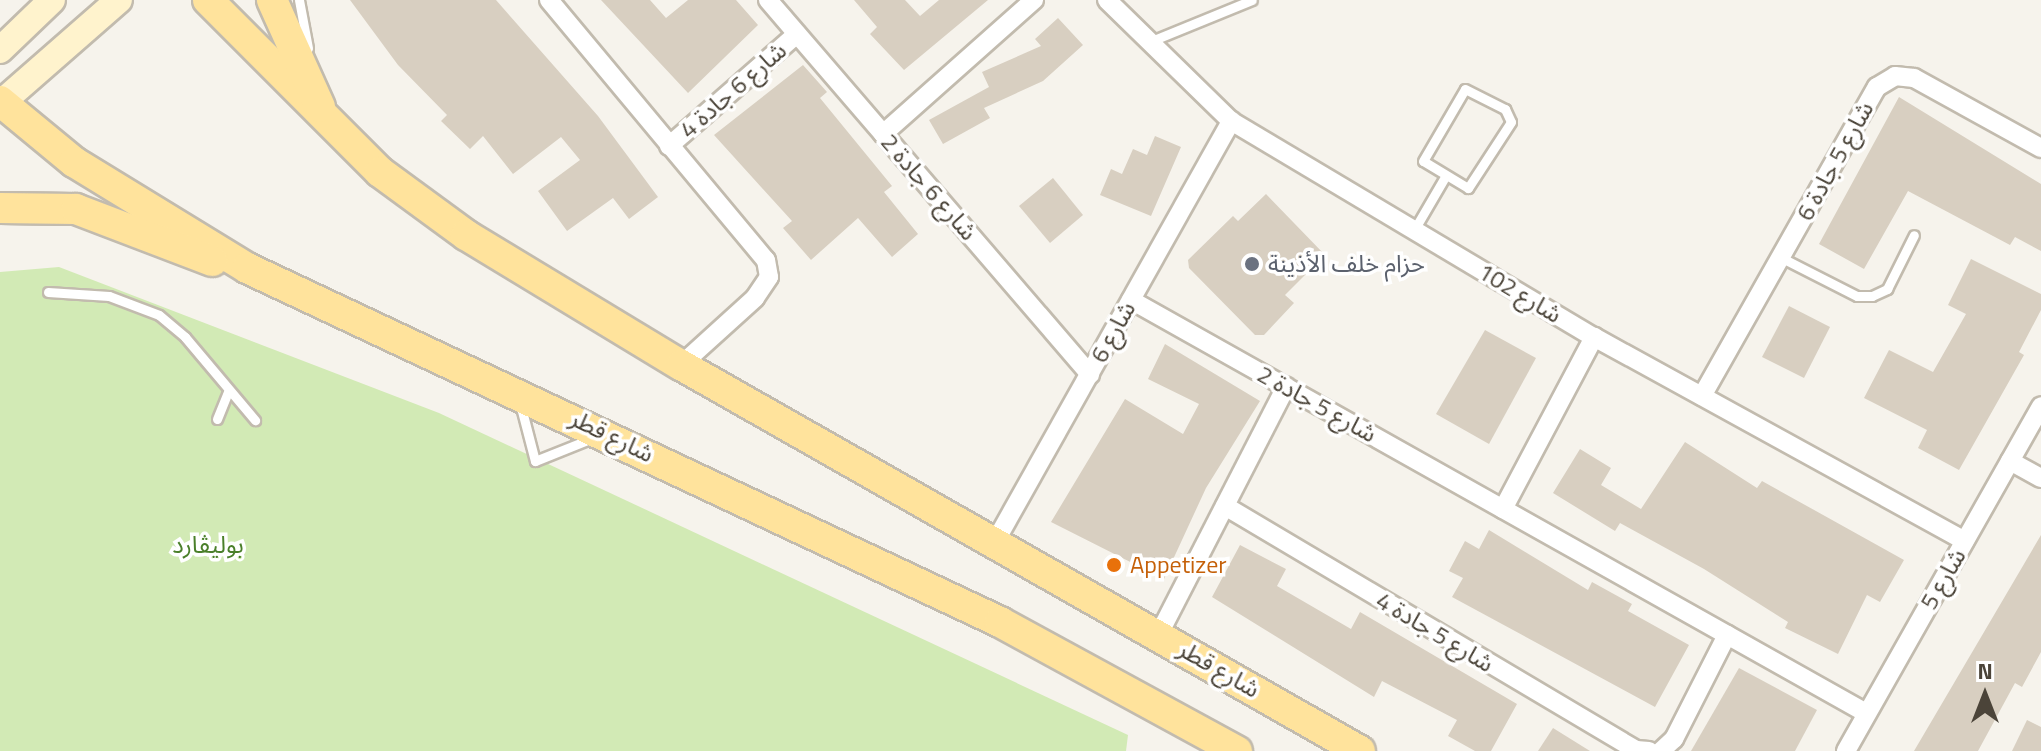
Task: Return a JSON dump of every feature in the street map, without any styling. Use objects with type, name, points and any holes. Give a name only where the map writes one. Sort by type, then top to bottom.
[{"type":"main road","points":[[0,50],[52,0]]},
{"type":"main road","points":[[0,102],[119,0]]},
{"type":"main road","name":"شارع قطر","points":[[208,0],[327,123],[380,172],[454,227],[681,365],[1360,751]]},
{"type":"main road","points":[[272,0],[327,123]]},
{"type":"main road","name":"شارع قطر","points":[[0,102],[74,162],[247,268],[505,384],[1000,622],[1237,751]]},
{"type":"main road","points":[[0,208],[76,209],[197,257],[247,268]]},
{"type":"street","name":"شارع 6 جادة 4","points":[[549,0],[669,146],[755,242],[769,277],[755,298],[681,365]]},
{"type":"street","name":"شارع 6 جادة 2","points":[[768,0],[1090,374]]},
{"type":"street","points":[[883,134],[1034,0]]},
{"type":"street","name":"شارع 102","points":[[1107,0],[1146,44],[1231,121],[1594,337],[1965,541]]},
{"type":"street","name":"شارع 6 جادة 4","points":[[669,146],[797,34]]},
{"type":"street","name":"شارع 5 جادة 6","points":[[1702,396],[1877,87],[1895,76],[1914,78],[2041,148]]},
{"type":"street","name":"شارع 6","points":[[995,542],[1231,121]]},
{"type":"street","name":"شارع 5 جادة 2","points":[[1131,300],[1866,713]]},
{"type":"street","points":[[1503,509],[1594,337]]},
{"type":"street","points":[[1159,634],[1286,387]]},
{"type":"street","name":"شارع 5","points":[[1846,751],[2041,406]]},
{"type":"street","points":[[2010,461],[2041,478]]},
{"type":"street","name":"شارع 5 جادة 4","points":[[1225,506],[1636,750],[1649,751]]},
{"type":"street","points":[[1661,751],[1674,739],[1727,635]]},
{"type":"lane","points":[[299,0],[312,66],[307,79]]},
{"type":"lane","points":[[1146,44],[1252,0]]},
{"type":"lane","points":[[1470,89],[1505,109],[1511,122],[1472,186],[1445,177],[1423,157],[1459,94],[1470,89]]},
{"type":"lane","points":[[1414,230],[1445,177]]},
{"type":"lane","points":[[1780,257],[1857,296],[1872,296],[1887,289],[1914,235]]},
{"type":"lane","points":[[48,292],[109,296],[159,315],[195,348],[228,392],[255,420]]},
{"type":"lane","points":[[505,384],[528,419],[535,461],[574,442],[618,438]]},
{"type":"lane","points":[[217,419],[228,392]]},
{"type":"green space","name":"بوليڤارد","points":[[59,267],[439,413],[1128,735],[1126,751],[0,751],[0,272]]},
{"type":"building","points":[[350,0],[496,0],[598,116],[658,197],[629,219],[613,198],[567,231],[538,191],[580,160],[561,137],[513,174],[483,136],[470,149],[441,121],[447,115],[398,65]]},
{"type":"building","points":[[601,0],[650,0],[666,18],[688,0],[736,0],[758,25],[688,93]]},
{"type":"building","points":[[854,0],[905,0],[920,16],[939,0],[988,0],[904,70],[870,34],[877,27]]},
{"type":"building","points":[[1058,18],[1083,45],[1043,81],[984,108],[990,118],[943,144],[929,120],[989,87],[982,72],[1041,46],[1035,39]]},
{"type":"building","points":[[803,65],[827,92],[820,98],[892,186],[884,192],[918,234],[892,257],[858,218],[811,260],[783,228],[792,221],[714,135]]},
{"type":"building","points":[[1899,97],[2041,184],[2041,251],[2015,237],[2010,245],[1908,191],[1864,269],[1819,244]]},
{"type":"building","points":[[1155,136],[1181,147],[1151,216],[1100,195],[1111,169],[1122,174],[1133,149],[1147,155]]},
{"type":"building","points":[[1053,178],[1083,215],[1050,243],[1019,206]]},
{"type":"building","name":"حزام خلف الأذينة","points":[[1266,194],[1325,255],[1285,295],[1294,303],[1264,335],[1255,335],[1189,268],[1188,260],[1233,216],[1238,221]]},
{"type":"building","points":[[1971,259],[2041,294],[2041,310],[2019,352],[2024,355],[1959,470],[1918,448],[1927,430],[1864,398],[1889,350],[1933,372],[1966,314],[1948,305]]},
{"type":"building","points":[[1789,306],[1830,327],[1804,378],[1762,357]]},
{"type":"building","points":[[1485,330],[1536,358],[1489,444],[1436,414]]},
{"type":"building","points":[[1165,344],[1260,401],[1206,488],[1164,579],[1051,522],[1125,399],[1183,434],[1199,404],[1148,379]]},
{"type":"building","points":[[1685,442],[1757,488],[1762,481],[1904,560],[1880,602],[1867,595],[1838,654],[1785,628],[1788,622],[1704,569],[1620,523],[1615,531],[1553,493],[1580,449],[1611,468],[1601,485],[1641,509]]},
{"type":"building","points":[[1489,530],[1588,590],[1592,582],[1632,604],[1628,611],[1689,645],[1655,707],[1452,597],[1463,578],[1449,571],[1465,541],[1479,549]]},
{"type":"building","points":[[2041,535],[2041,652],[2022,687],[2015,683],[1978,751],[1914,751]]},
{"type":"building","points":[[1240,545],[1286,569],[1277,586],[1351,629],[1360,612],[1517,704],[1491,751],[1475,751],[1448,736],[1457,720],[1382,681],[1374,697],[1212,597]]},
{"type":"building","points":[[1739,668],[1817,710],[1795,751],[1691,751]]},
{"type":"building","points":[[2027,720],[2041,727],[2041,751],[2012,751]]},
{"type":"building","points":[[1553,728],[1590,751],[1538,751]]},
{"type":"place","name":"حزام خلف الأذينة","points":[[1252,264]]},
{"type":"place","name":"Appetizer","points":[[1114,565]]}]
